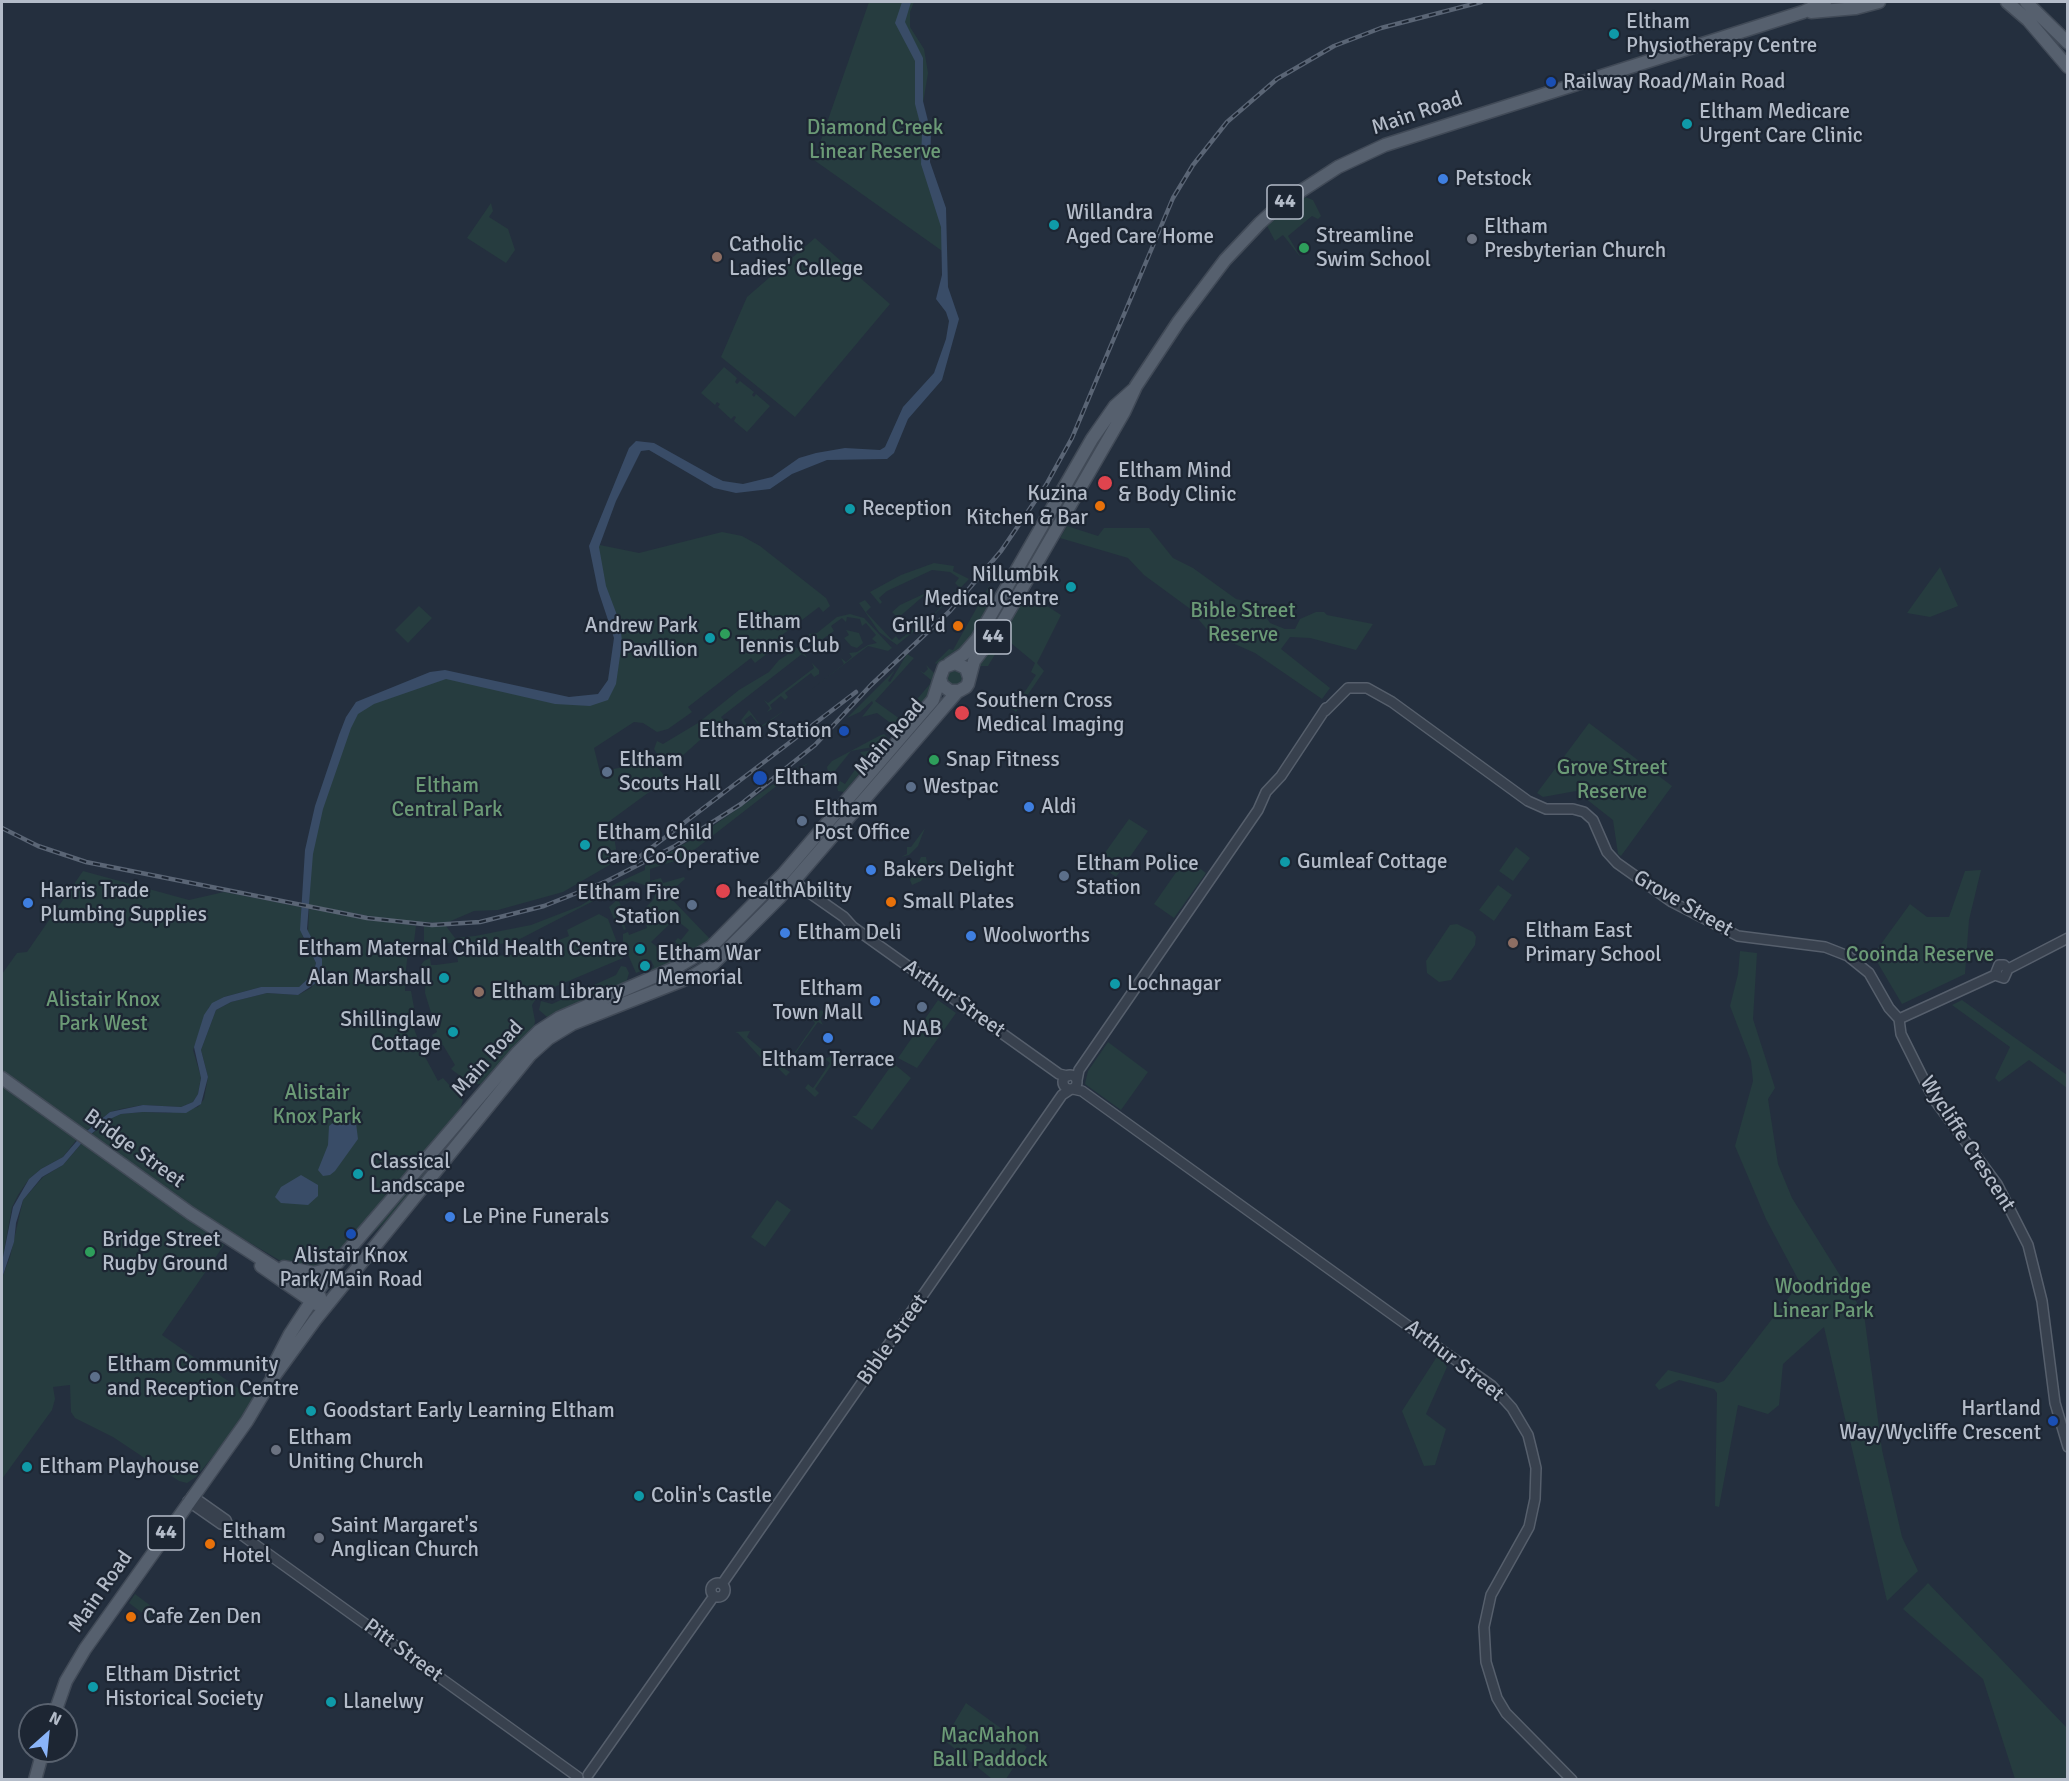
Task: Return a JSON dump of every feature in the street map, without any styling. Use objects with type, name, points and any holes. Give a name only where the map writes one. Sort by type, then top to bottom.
[{"type":"main road","name":"Main Road","points":[[969,677],[974,661],[998,630],[1127,407],[1134,389],[1207,283],[1250,232],[1287,200],[1338,167],[1371,150],[1803,12],[1825,2]]},
{"type":"main road","name":"Main Road","points":[[1803,12],[1848,9],[1879,2]]},
{"type":"main road","points":[[2007,2],[2028,20],[2067,67]]},
{"type":"main road","points":[[2026,2],[2067,43]]},
{"type":"main road","name":"Main Road","points":[[949,664],[969,650],[1092,439],[1115,406],[1134,389]]},
{"type":"main road","points":[[1092,439],[1103,446]]},
{"type":"main road","points":[[1013,578],[1024,585]]},
{"type":"main road","points":[[1006,589],[1017,596]]},
{"type":"main road","name":"44","points":[[940,678],[942,669],[949,664],[964,666],[969,677],[966,687],[957,692]]},
{"type":"main road","name":"Main Road","points":[[272,1379],[281,1351],[313,1296],[333,1268],[518,1052],[547,1026],[570,1012],[695,958],[723,936],[779,879],[933,700],[940,678]]},
{"type":"main road","points":[[940,678],[944,687],[957,692]]},
{"type":"main road","name":"Main Road","points":[[58,1703],[66,1681],[84,1649],[247,1421],[272,1379],[325,1309],[487,1108],[543,1043],[578,1021],[700,972],[734,944],[790,886],[957,692]]},
{"type":"main road","points":[[897,740],[897,760]]},
{"type":"main road","points":[[844,803],[868,795]]},
{"type":"main road","points":[[779,879],[790,886]]},
{"type":"main road","points":[[695,958],[700,972]]},
{"type":"main road","points":[[543,1043],[547,1026]]},
{"type":"main road","name":"Bridge Street","points":[[2,1078],[244,1250],[266,1269],[313,1296]]},
{"type":"main road","points":[[477,1100],[487,1108]]},
{"type":"main road","name":"Bridge Street","points":[[244,1250],[272,1264],[313,1296],[325,1309]]},
{"type":"main road","points":[[272,1264],[311,1273],[323,1273],[333,1268]]},
{"type":"main road","points":[[35,1779],[40,1763]]},
{"type":"street","name":"Grove Street","points":[[1350,684],[1361,681],[1370,684],[1528,801],[1546,809],[1573,809],[1584,812],[1593,820],[1607,852],[1617,862],[1672,902],[1738,936],[1825,947],[1848,956],[1869,973],[1889,1008],[1899,1018]]},
{"type":"street","name":"Bible Street","points":[[590,1777],[714,1596],[724,1594],[722,1584],[1258,810],[1272,796],[1281,776],[1325,711],[1337,689],[1350,684]]},
{"type":"street","name":"Arthur Street","points":[[790,886],[844,917],[848,924],[1492,1386],[1512,1408],[1524,1429],[1532,1451],[1536,1468],[1535,1499],[1529,1527],[1491,1595],[1484,1627],[1486,1662],[1497,1698],[1506,1713],[1572,1779]]},
{"type":"street","points":[[1899,1018],[1995,975],[1999,965],[2008,969],[2067,938]]},
{"type":"street","name":"Wycliffe Crescent","points":[[1899,1018],[1901,1034],[1931,1093],[1997,1184],[2028,1245],[2038,1281],[2055,1403],[2067,1447]]},
{"type":"street","name":"Pitt Street","points":[[190,1499],[226,1520],[228,1525],[578,1778]]},
{"type":"street","points":[[578,1778],[583,1774],[590,1777]]},
{"type":"green space","name":"Diamond Creek Linear Reserve","points":[[869,2],[914,2],[910,12],[910,27],[924,49],[928,73],[922,109],[925,158],[938,190],[945,253],[814,160]]},
{"type":"green space","points":[[1305,197],[1313,200],[1321,216],[1318,219],[1312,216],[1288,236],[1301,258],[1283,235],[1275,241],[1266,224]]},
{"type":"green space","points":[[491,203],[493,211],[489,217],[508,229],[515,250],[506,263],[467,238]]},
{"type":"green space","points":[[815,238],[890,304],[795,417],[721,357],[747,297]]},
{"type":"green space","points":[[724,367],[737,378],[735,382],[737,384],[740,381],[754,392],[752,395],[754,397],[756,394],[770,406],[747,432],[734,421],[736,417],[731,419],[718,407],[720,404],[717,402],[715,405],[701,393]]},
{"type":"green space","name":"Bible Street Reserve","points":[[1067,526],[1098,536],[1104,528],[1149,528],[1173,558],[1193,568],[1236,599],[1257,604],[1270,623],[1285,629],[1295,629],[1300,619],[1316,612],[1373,624],[1356,650],[1310,638],[1290,637],[1281,649],[1330,688],[1322,699],[1255,653],[1210,633],[1189,608],[1144,575],[1128,558],[1060,538]]},
{"type":"green space","name":"Eltham Central Park","points":[[722,532],[742,536],[760,546],[826,598],[830,606],[823,612],[819,607],[765,648],[768,653],[755,663],[751,658],[688,707],[692,712],[668,729],[657,732],[643,723],[634,722],[594,748],[600,772],[632,765],[648,756],[667,779],[611,820],[618,860],[563,892],[498,910],[474,911],[446,923],[396,921],[304,904],[316,811],[358,709],[448,676],[560,701],[603,696],[617,649],[595,544],[639,553]]},
{"type":"green space","points":[[934,563],[954,566],[953,571],[969,579],[935,614],[897,645],[879,632],[859,603],[865,600],[871,607],[866,612],[892,640],[896,636],[899,640],[936,612],[959,587],[955,583],[959,578],[950,572],[932,570],[887,591],[879,598],[882,602],[880,604],[870,592],[901,575]]},
{"type":"green space","points":[[1940,567],[1958,606],[1930,617],[1907,613]]},
{"type":"green space","points":[[989,586],[993,591],[992,598],[969,642],[936,664],[949,649],[953,650]]},
{"type":"green space","points":[[928,592],[898,618],[892,612],[900,605]]},
{"type":"green space","points":[[1027,593],[1061,615],[1037,663],[1044,671],[1016,712],[1005,704],[1011,694],[1020,699],[1036,675],[1031,672],[1035,663],[1000,634]]},
{"type":"green space","points":[[419,606],[432,618],[408,643],[395,630]]},
{"type":"green space","points":[[850,614],[864,618],[892,648],[888,651],[868,646],[812,689],[844,664],[841,658],[846,662],[852,657],[849,653],[857,652],[868,645],[877,643],[872,639],[876,635],[866,623],[862,626],[860,619],[847,617],[846,622],[842,618],[831,626],[834,631],[813,646],[810,645],[809,634],[817,633],[837,617]]},
{"type":"green space","points":[[846,630],[859,633],[863,643],[857,648],[851,646],[844,638],[849,635]]},
{"type":"green space","points":[[792,646],[803,650],[807,658],[802,654],[721,717],[734,733],[744,725],[741,720],[749,710],[761,726],[785,710],[761,728],[751,715],[744,720],[748,726],[733,737],[720,722],[670,767],[658,756],[654,749],[657,741],[663,744],[698,723],[739,690],[769,672],[779,660],[787,655]]},
{"type":"green space","points":[[992,646],[997,651],[988,666],[978,666]]},
{"type":"green space","points":[[907,654],[914,658],[875,701],[900,719],[930,684],[931,680],[919,670],[924,673],[928,669],[926,665],[934,673],[934,685],[927,699],[901,727],[896,727],[877,713],[862,717],[873,703],[872,701],[860,712],[847,718],[895,670],[888,681],[890,682]]},
{"type":"green space","points":[[812,663],[819,670],[819,674],[814,677],[811,673],[785,693],[788,697],[785,700],[781,696],[770,705],[772,709],[767,712],[770,708],[764,700],[768,703],[814,668]]},
{"type":"green space","points":[[954,670],[962,678],[954,686],[946,678]]},
{"type":"green space","name":"Grove Street Reserve","points":[[1589,723],[1672,786],[1621,856],[1618,854],[1613,820],[1576,791],[1543,797],[1537,793]]},
{"type":"green space","points":[[884,734],[889,739],[884,745],[851,751],[835,771],[835,778],[829,777],[827,767],[832,761],[879,736]]},
{"type":"green space","points":[[880,749],[844,792],[838,791],[837,786],[840,781],[845,784],[864,757],[860,752]]},
{"type":"green space","points":[[809,763],[684,858],[650,869],[650,881],[661,878],[663,883],[684,877],[685,879],[671,891],[664,891],[710,939],[689,955],[651,973],[649,970],[654,967],[651,960],[639,965],[641,971],[636,973],[623,943],[623,934],[628,932],[629,935],[647,928],[646,924],[649,923],[644,909],[653,900],[657,889],[632,881],[516,941],[500,944],[467,942],[431,944],[431,951],[424,948],[424,926],[446,926],[455,938],[475,936],[531,925],[580,906],[617,883],[645,870],[645,866],[700,835],[795,769]],"holes":[[[675,919],[689,930],[681,940],[678,938],[675,941],[682,952],[687,951],[678,957],[672,952],[665,952],[665,948],[662,951],[651,942]]]},
{"type":"green space","points":[[1129,819],[1148,831],[1116,877],[1097,864]]},
{"type":"green space","points":[[925,828],[918,846],[909,855],[901,857],[907,854],[907,847],[911,847]]},
{"type":"green space","points":[[1516,847],[1530,858],[1513,881],[1499,871]]},
{"type":"green space","points":[[921,857],[926,857],[927,863],[936,861],[921,881],[912,885],[910,880]]},
{"type":"green space","points":[[1186,858],[1206,873],[1174,918],[1154,904]]},
{"type":"green space","name":"Cooinda Reserve","points":[[1981,870],[1969,920],[1965,974],[1902,1004],[1873,955],[1910,904],[1927,917],[1949,917],[1965,871]]},
{"type":"green space","name":"Alistair Knox Park West","points":[[83,871],[189,900],[224,892],[301,907],[302,935],[316,963],[313,974],[299,987],[261,987],[224,997],[209,1007],[193,1050],[201,1077],[198,1094],[193,1102],[181,1107],[143,1105],[121,1109],[110,1112],[87,1130],[75,1122],[73,1124],[2,1071],[2,974],[17,953],[27,952]]},
{"type":"green space","points":[[1498,885],[1512,895],[1494,921],[1479,910]]},
{"type":"green space","points":[[618,899],[622,908],[618,910],[626,929],[624,930],[621,924],[615,922],[609,907]]},
{"type":"green space","name":"Alistair Knox Park","points":[[309,909],[416,926],[414,942],[409,942],[406,969],[405,991],[411,991],[415,1013],[409,1015],[423,1053],[438,1081],[443,1078],[463,1100],[460,1109],[327,1268],[286,1264],[208,1218],[92,1134],[110,1119],[121,1114],[168,1113],[198,1107],[204,1099],[208,1077],[201,1050],[216,1010],[231,1002],[267,993],[298,995],[311,988],[318,979],[322,970],[322,959],[308,934]]},
{"type":"green space","points":[[599,914],[608,919],[623,958],[552,988],[548,984],[538,988],[539,994],[532,1005],[534,1027],[481,1084],[472,1084],[451,1069],[455,1065],[443,1045],[437,1047],[432,1035],[437,1032],[425,993],[426,967],[421,965],[424,961],[430,958],[431,965],[436,965],[458,962],[457,955],[469,953],[488,957],[527,953],[569,936],[567,930]]},
{"type":"green space","points":[[1457,924],[1473,932],[1476,937],[1475,945],[1451,980],[1439,982],[1427,973],[1426,961],[1450,925]]},
{"type":"green space","name":"Woodridge Linear Park","points":[[1740,951],[1757,953],[1753,1019],[1775,1088],[1768,1099],[1778,1164],[1792,1198],[1864,1314],[1882,1450],[1902,1537],[1918,1571],[1887,1601],[1824,1327],[1783,1364],[1779,1405],[1768,1414],[1738,1405],[1719,1507],[1715,1506],[1717,1393],[1714,1389],[1679,1380],[1659,1390],[1655,1385],[1668,1370],[1718,1383],[1724,1381],[1800,1283],[1766,1219],[1735,1146],[1753,1081],[1751,1061],[1730,1006],[1738,974]]},
{"type":"green space","points":[[621,966],[626,967],[629,973],[626,983],[547,1017],[539,1010],[541,1001],[552,1004],[616,975]]},
{"type":"green space","points":[[938,1000],[956,1013],[917,1068],[898,1058]]},
{"type":"green space","points":[[1962,1000],[2067,1075],[2067,1088],[2029,1060],[1999,1082],[1995,1078],[2010,1047],[1952,1005]]},
{"type":"green space","points":[[821,1010],[824,1012],[820,1019],[823,1025],[818,1022],[802,1044],[785,1069],[790,1072],[786,1076],[777,1067],[784,1068],[815,1023],[812,1019]]},
{"type":"green space","points":[[750,1031],[747,1037],[767,1054],[772,1050],[770,1057],[760,1057],[735,1032]]},
{"type":"green space","points":[[1108,1042],[1148,1072],[1121,1110],[1085,1084],[1088,1071]]},
{"type":"green space","points":[[831,1056],[835,1060],[815,1089],[819,1093],[815,1097],[805,1088],[808,1084],[813,1088],[830,1063],[825,1059]]},
{"type":"green space","points":[[893,1063],[911,1078],[872,1130],[852,1116],[856,1116]]},
{"type":"green space","points":[[2,1086],[65,1128],[77,1139],[63,1157],[41,1169],[29,1179],[18,1195],[12,1207],[2,1262]]},
{"type":"green space","points":[[472,1117],[394,1213],[361,1245],[328,1286],[338,1269],[456,1131]]},
{"type":"green space","points":[[82,1143],[110,1163],[112,1161],[153,1195],[224,1245],[162,1335],[254,1399],[229,1437],[196,1477],[187,1483],[179,1481],[113,1437],[75,1418],[71,1412],[70,1385],[53,1387],[55,1399],[52,1410],[2,1479],[2,1278],[10,1257],[23,1200],[43,1177],[63,1165]]},
{"type":"green space","points":[[777,1200],[791,1210],[765,1247],[751,1237]]},
{"type":"green space","points":[[1438,1355],[1447,1367],[1426,1414],[1446,1429],[1435,1465],[1424,1466],[1402,1411]]},
{"type":"green space","points":[[1928,1583],[2067,1728],[2067,1779],[2015,1779],[1983,1679],[1903,1609]]},
{"type":"green space","points":[[135,1594],[155,1609],[149,1618],[129,1603]]},
{"type":"green space","name":"MacMahon Ball Paddock","points":[[966,1703],[1027,1747],[1006,1779],[992,1779],[944,1740]]},
{"type":"water","points":[[902,2],[911,2],[905,22],[923,58],[923,101],[931,133],[930,162],[946,208],[948,287],[959,319],[942,380],[908,419],[894,453],[887,459],[827,460],[792,474],[770,489],[736,493],[714,488],[649,450],[641,451],[616,501],[599,547],[606,586],[620,623],[622,642],[616,684],[608,700],[590,706],[555,704],[446,679],[374,704],[358,714],[323,809],[313,854],[307,929],[322,959],[322,970],[316,983],[298,995],[267,993],[231,1002],[216,1010],[201,1050],[208,1077],[201,1104],[186,1113],[121,1114],[110,1119],[86,1138],[63,1165],[42,1177],[23,1200],[16,1223],[14,1242],[2,1278],[2,1262],[13,1207],[29,1179],[41,1169],[63,1157],[82,1135],[110,1112],[143,1105],[181,1107],[193,1102],[198,1094],[201,1078],[194,1047],[204,1015],[212,1003],[224,997],[261,987],[299,987],[313,974],[316,963],[300,930],[305,850],[315,806],[339,735],[346,717],[356,702],[430,672],[445,670],[569,697],[598,694],[608,680],[614,638],[598,590],[589,546],[629,448],[636,441],[654,443],[723,481],[743,484],[772,477],[799,458],[816,453],[845,448],[880,450],[885,447],[903,407],[934,373],[946,339],[949,321],[946,312],[936,299],[942,275],[941,227],[921,164],[922,131],[915,104],[915,61],[895,23]]},
{"type":"water","points":[[339,1118],[346,1118],[356,1123],[358,1139],[335,1171],[323,1176],[318,1170],[328,1145],[329,1126]]},
{"type":"water","points":[[301,1175],[318,1185],[318,1196],[308,1205],[281,1203],[275,1197],[281,1187]]},
{"type":"railway","points":[[2,828],[38,846],[86,862],[367,918],[432,925],[480,922],[544,906],[607,881],[675,846],[741,804],[815,745],[871,685],[950,611],[1001,551],[1046,485],[1072,438],[1173,198],[1193,165],[1227,122],[1277,79],[1334,46],[1381,28],[1481,2]]},
{"type":"railway","points":[[634,861],[856,692]]},
{"type":"place","name":"Eltham Physiotherapy Centre","points":[[1614,34]]},
{"type":"place","name":"Railway Road/Main Road","points":[[1551,82]]},
{"type":"place","name":"Eltham Medicare Urgent Care Clinic","points":[[1687,124]]},
{"type":"place","name":"Petstock","points":[[1443,179]]},
{"type":"place","name":"Willandra Aged Care Home","points":[[1054,225]]},
{"type":"place","name":"Eltham Presbyterian Church","points":[[1472,239]]},
{"type":"place","name":"Streamline Swim School","points":[[1304,248]]},
{"type":"place","name":"Catholic Ladies' College","points":[[717,257]]},
{"type":"place","name":"Eltham Mind & Body Clinic","points":[[1105,483]]},
{"type":"place","name":"Kuzina Kitchen & Bar","points":[[1100,506]]},
{"type":"place","name":"Reception","points":[[850,509]]},
{"type":"place","name":"Nillumbik Medical Centre","points":[[1071,587]]},
{"type":"place","name":"Grill'd","points":[[958,626]]},
{"type":"place","name":"Eltham Tennis Club","points":[[725,634]]},
{"type":"place","name":"Andrew Park Pavillion","points":[[710,638]]},
{"type":"place","name":"Southern Cross Medical Imaging","points":[[962,713]]},
{"type":"place","name":"Eltham Station","points":[[844,731]]},
{"type":"place","name":"Snap Fitness","points":[[934,760]]},
{"type":"place","name":"Eltham Scouts Hall","points":[[607,772]]},
{"type":"place","name":"Eltham","points":[[760,778]]},
{"type":"place","name":"Westpac","points":[[911,787]]},
{"type":"place","name":"Aldi","points":[[1029,807]]},
{"type":"place","name":"Eltham Post Office","points":[[802,821]]},
{"type":"place","name":"Eltham Child Care Co-Operative","points":[[585,845]]},
{"type":"place","name":"Gumleaf Cottage","points":[[1285,862]]},
{"type":"place","name":"Bakers Delight","points":[[871,870]]},
{"type":"place","name":"Eltham Police Station","points":[[1064,876]]},
{"type":"place","name":"healthAbility","points":[[723,891]]},
{"type":"place","name":"Small Plates","points":[[891,902]]},
{"type":"place","name":"Harris Trade Plumbing Supplies","points":[[28,903]]},
{"type":"place","name":"Eltham Fire Station","points":[[692,905]]},
{"type":"place","name":"Eltham Deli","points":[[785,933]]},
{"type":"place","name":"Woolworths","points":[[971,936]]},
{"type":"place","name":"Eltham East Primary School","points":[[1513,943]]},
{"type":"place","name":"Eltham Maternal Child Health Centre","points":[[640,949]]},
{"type":"place","name":"Eltham War Memorial","points":[[645,966]]},
{"type":"place","name":"Alan Marshall","points":[[444,978]]},
{"type":"place","name":"Lochnagar","points":[[1115,984]]},
{"type":"place","name":"Eltham Library","points":[[479,992]]},
{"type":"place","name":"Eltham Town Mall","points":[[875,1001]]},
{"type":"place","name":"NAB","points":[[922,1007]]},
{"type":"place","name":"Shillinglaw Cottage","points":[[453,1032]]},
{"type":"place","name":"Eltham Terrace","points":[[828,1038]]},
{"type":"place","name":"Classical Landscape","points":[[358,1174]]},
{"type":"place","name":"Le Pine Funerals","points":[[450,1217]]},
{"type":"place","name":"Alistair Knox Park/Main Road","points":[[351,1234]]},
{"type":"place","name":"Bridge Street Rugby Ground","points":[[90,1252]]},
{"type":"place","name":"Eltham Community and Reception Centre","points":[[95,1377]]},
{"type":"place","name":"Goodstart Early Learning Eltham","points":[[311,1411]]},
{"type":"place","name":"Hartland Way/Wycliffe Crescent","points":[[2053,1421]]},
{"type":"place","name":"Eltham Uniting Church","points":[[276,1450]]},
{"type":"place","name":"Eltham Playhouse","points":[[27,1467]]},
{"type":"place","name":"Colin's Castle","points":[[639,1496]]},
{"type":"place","name":"Saint Margaret's Anglican Church","points":[[319,1538]]},
{"type":"place","name":"Eltham Hotel","points":[[210,1544]]},
{"type":"place","name":"Cafe Zen Den","points":[[131,1617]]},
{"type":"place","name":"Eltham District Historical Society","points":[[93,1687]]},
{"type":"place","name":"Llanelwy","points":[[331,1702]]}]
